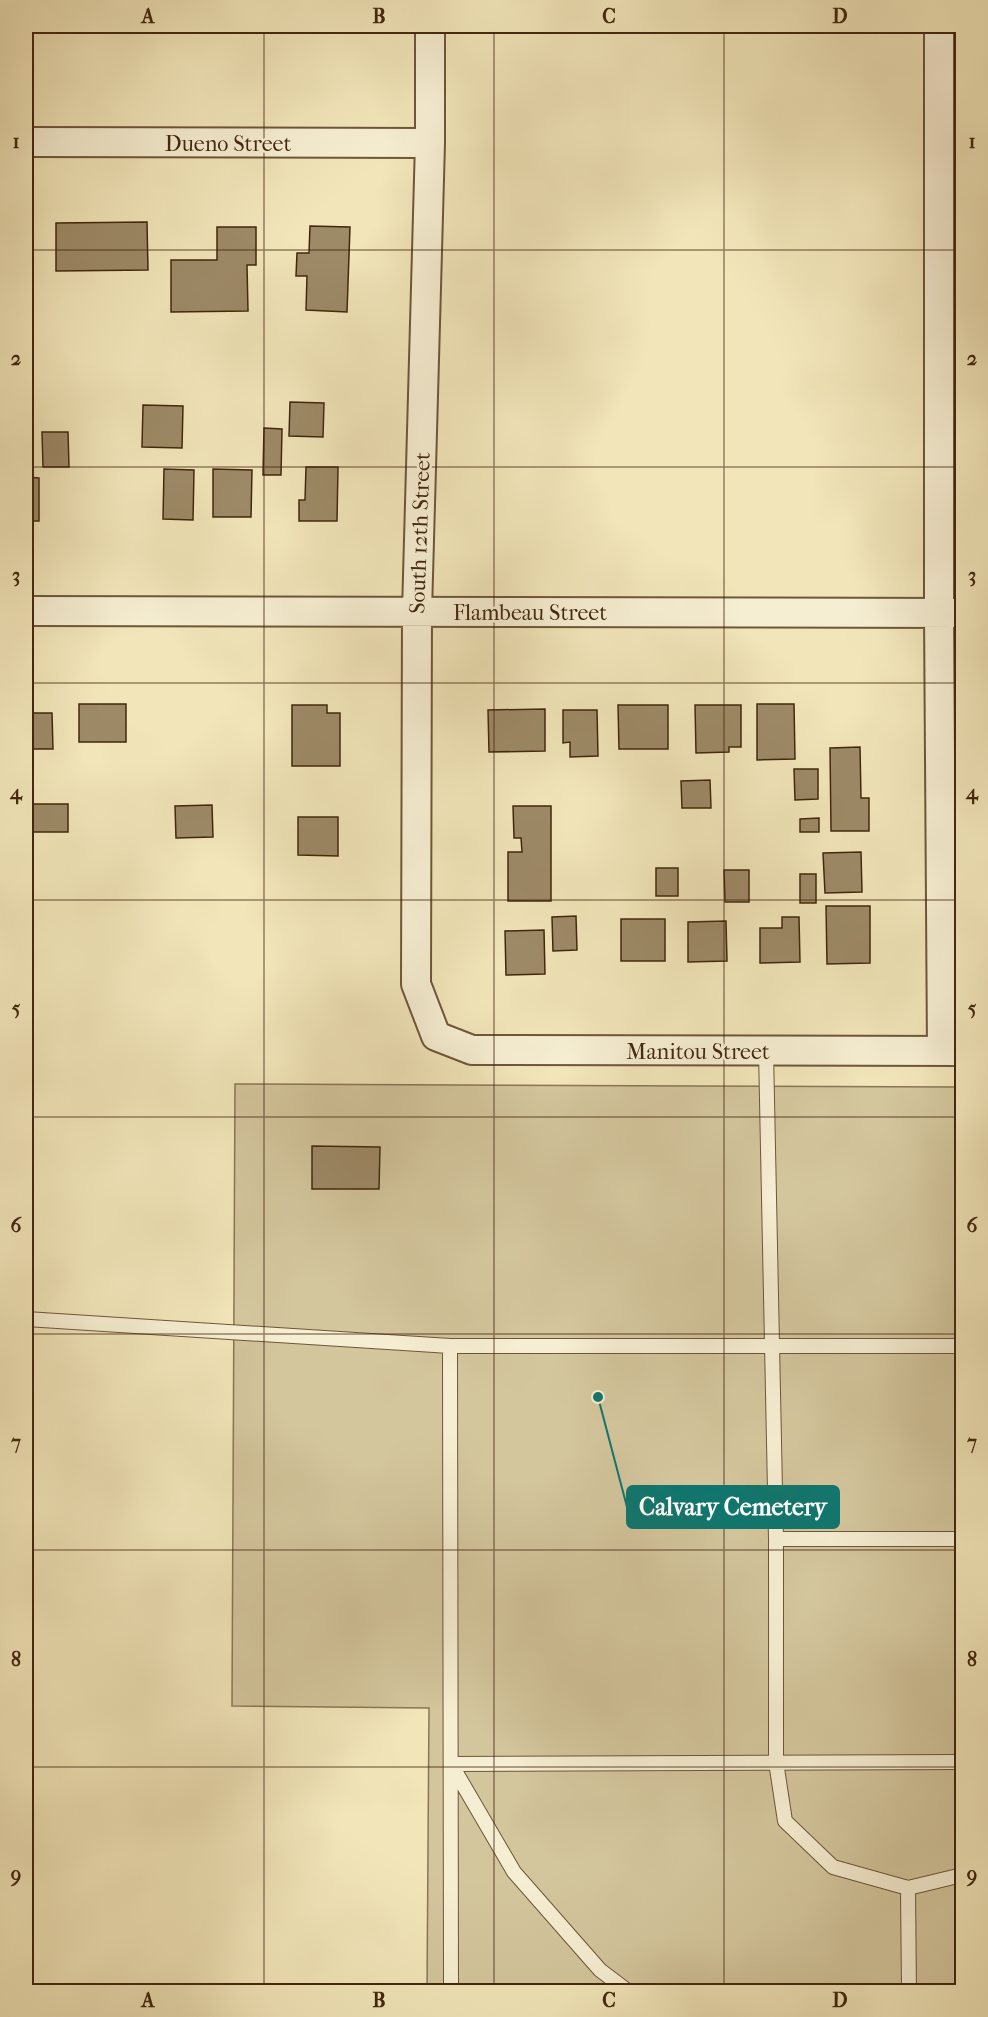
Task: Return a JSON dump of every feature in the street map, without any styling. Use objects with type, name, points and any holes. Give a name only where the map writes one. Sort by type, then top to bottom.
[{"type":"street","name":"South 12th Street","points":[[430,26],[430,143],[417,612],[416,984],[436,1036]]},
{"type":"street","points":[[939,26],[951,612],[952,1051]]},
{"type":"street","name":"Dueno Street","points":[[26,142],[430,143]]},
{"type":"street","name":"Flambeau Street","points":[[26,611],[951,612]]},
{"type":"street","name":"Manitou Street","points":[[436,1036],[472,1050],[952,1051]]},
{"type":"lane","points":[[766,1051],[776,1539],[776,1762],[785,1821],[833,1868],[908,1888],[963,1875]]},
{"type":"lane","points":[[26,1319],[450,1346],[963,1346]]},
{"type":"lane","points":[[450,1346],[451,1992]]},
{"type":"lane","points":[[776,1539],[963,1539]]},
{"type":"lane","points":[[451,1764],[963,1762]]},
{"type":"lane","points":[[451,1764],[514,1872],[600,1970],[629,1992]]},
{"type":"lane","points":[[908,1888],[909,1992]]},
{"type":"shaded area","points":[[235,1084],[962,1087],[962,1991],[427,1991],[429,1708],[232,1706]]},
{"type":"building","points":[[147,222],[148,270],[56,271],[56,223]]},
{"type":"building","points":[[310,226],[350,227],[347,312],[306,310],[307,276],[296,276],[297,253],[309,253]]},
{"type":"building","points":[[217,227],[256,227],[256,265],[247,265],[248,311],[171,312],[171,260],[217,260]]},
{"type":"building","points":[[290,402],[324,403],[323,437],[289,436]]},
{"type":"building","points":[[143,405],[183,406],[182,448],[142,447]]},
{"type":"building","points":[[264,428],[282,429],[281,475],[263,475]]},
{"type":"building","points":[[42,432],[68,432],[69,467],[43,467]]},
{"type":"building","points":[[306,467],[338,467],[337,521],[299,521],[299,500],[305,500]]},
{"type":"building","points":[[164,469],[194,470],[193,520],[163,519]]},
{"type":"building","points":[[213,469],[252,470],[251,517],[213,517]]},
{"type":"building","points":[[26,477],[39,478],[39,521],[26,521]]},
{"type":"building","points":[[79,704],[126,704],[126,742],[79,742]]},
{"type":"building","points":[[757,704],[794,704],[795,759],[757,760]]},
{"type":"building","points":[[26,705],[32,705],[32,713],[52,713],[53,749],[26,749]]},
{"type":"building","points":[[292,705],[327,705],[327,713],[340,713],[340,766],[292,766]]},
{"type":"building","points":[[618,705],[668,705],[668,749],[619,749]]},
{"type":"building","points":[[695,705],[741,705],[741,747],[729,747],[729,752],[696,753]]},
{"type":"building","points":[[545,709],[545,751],[489,752],[488,710]]},
{"type":"building","points":[[563,710],[597,710],[598,756],[570,757],[570,742],[563,743]]},
{"type":"building","points":[[860,747],[861,798],[869,798],[869,831],[831,831],[830,748]]},
{"type":"building","points":[[794,769],[818,769],[818,799],[795,800]]},
{"type":"building","points":[[710,780],[711,808],[682,808],[681,781]]},
{"type":"building","points":[[31,804],[68,804],[68,832],[31,832]]},
{"type":"building","points":[[212,805],[213,837],[176,838],[175,806]]},
{"type":"building","points":[[513,806],[551,806],[551,901],[508,901],[508,852],[522,852],[521,838],[514,838]]},
{"type":"building","points":[[298,817],[338,817],[338,856],[298,855]]},
{"type":"building","points":[[819,818],[819,832],[800,832],[800,819]]},
{"type":"building","points":[[861,852],[862,892],[825,893],[823,853]]},
{"type":"building","points":[[656,868],[678,868],[678,896],[656,896]]},
{"type":"building","points":[[724,870],[749,870],[749,902],[725,902]]},
{"type":"building","points":[[800,874],[816,874],[816,903],[800,903]]},
{"type":"building","points":[[826,906],[870,906],[870,963],[827,964]]},
{"type":"building","points":[[576,916],[577,950],[553,951],[552,917]]},
{"type":"building","points":[[782,917],[799,917],[800,962],[760,963],[760,928],[782,928]]},
{"type":"building","points":[[621,919],[665,919],[665,961],[621,961]]},
{"type":"building","points":[[726,921],[727,961],[688,962],[688,922]]},
{"type":"building","points":[[544,930],[545,974],[506,975],[505,931]]},
{"type":"building","points":[[312,1146],[380,1147],[379,1189],[312,1189]]},
{"type":"place","name":"Calvary Cemetery","points":[[598,1397]]}]
